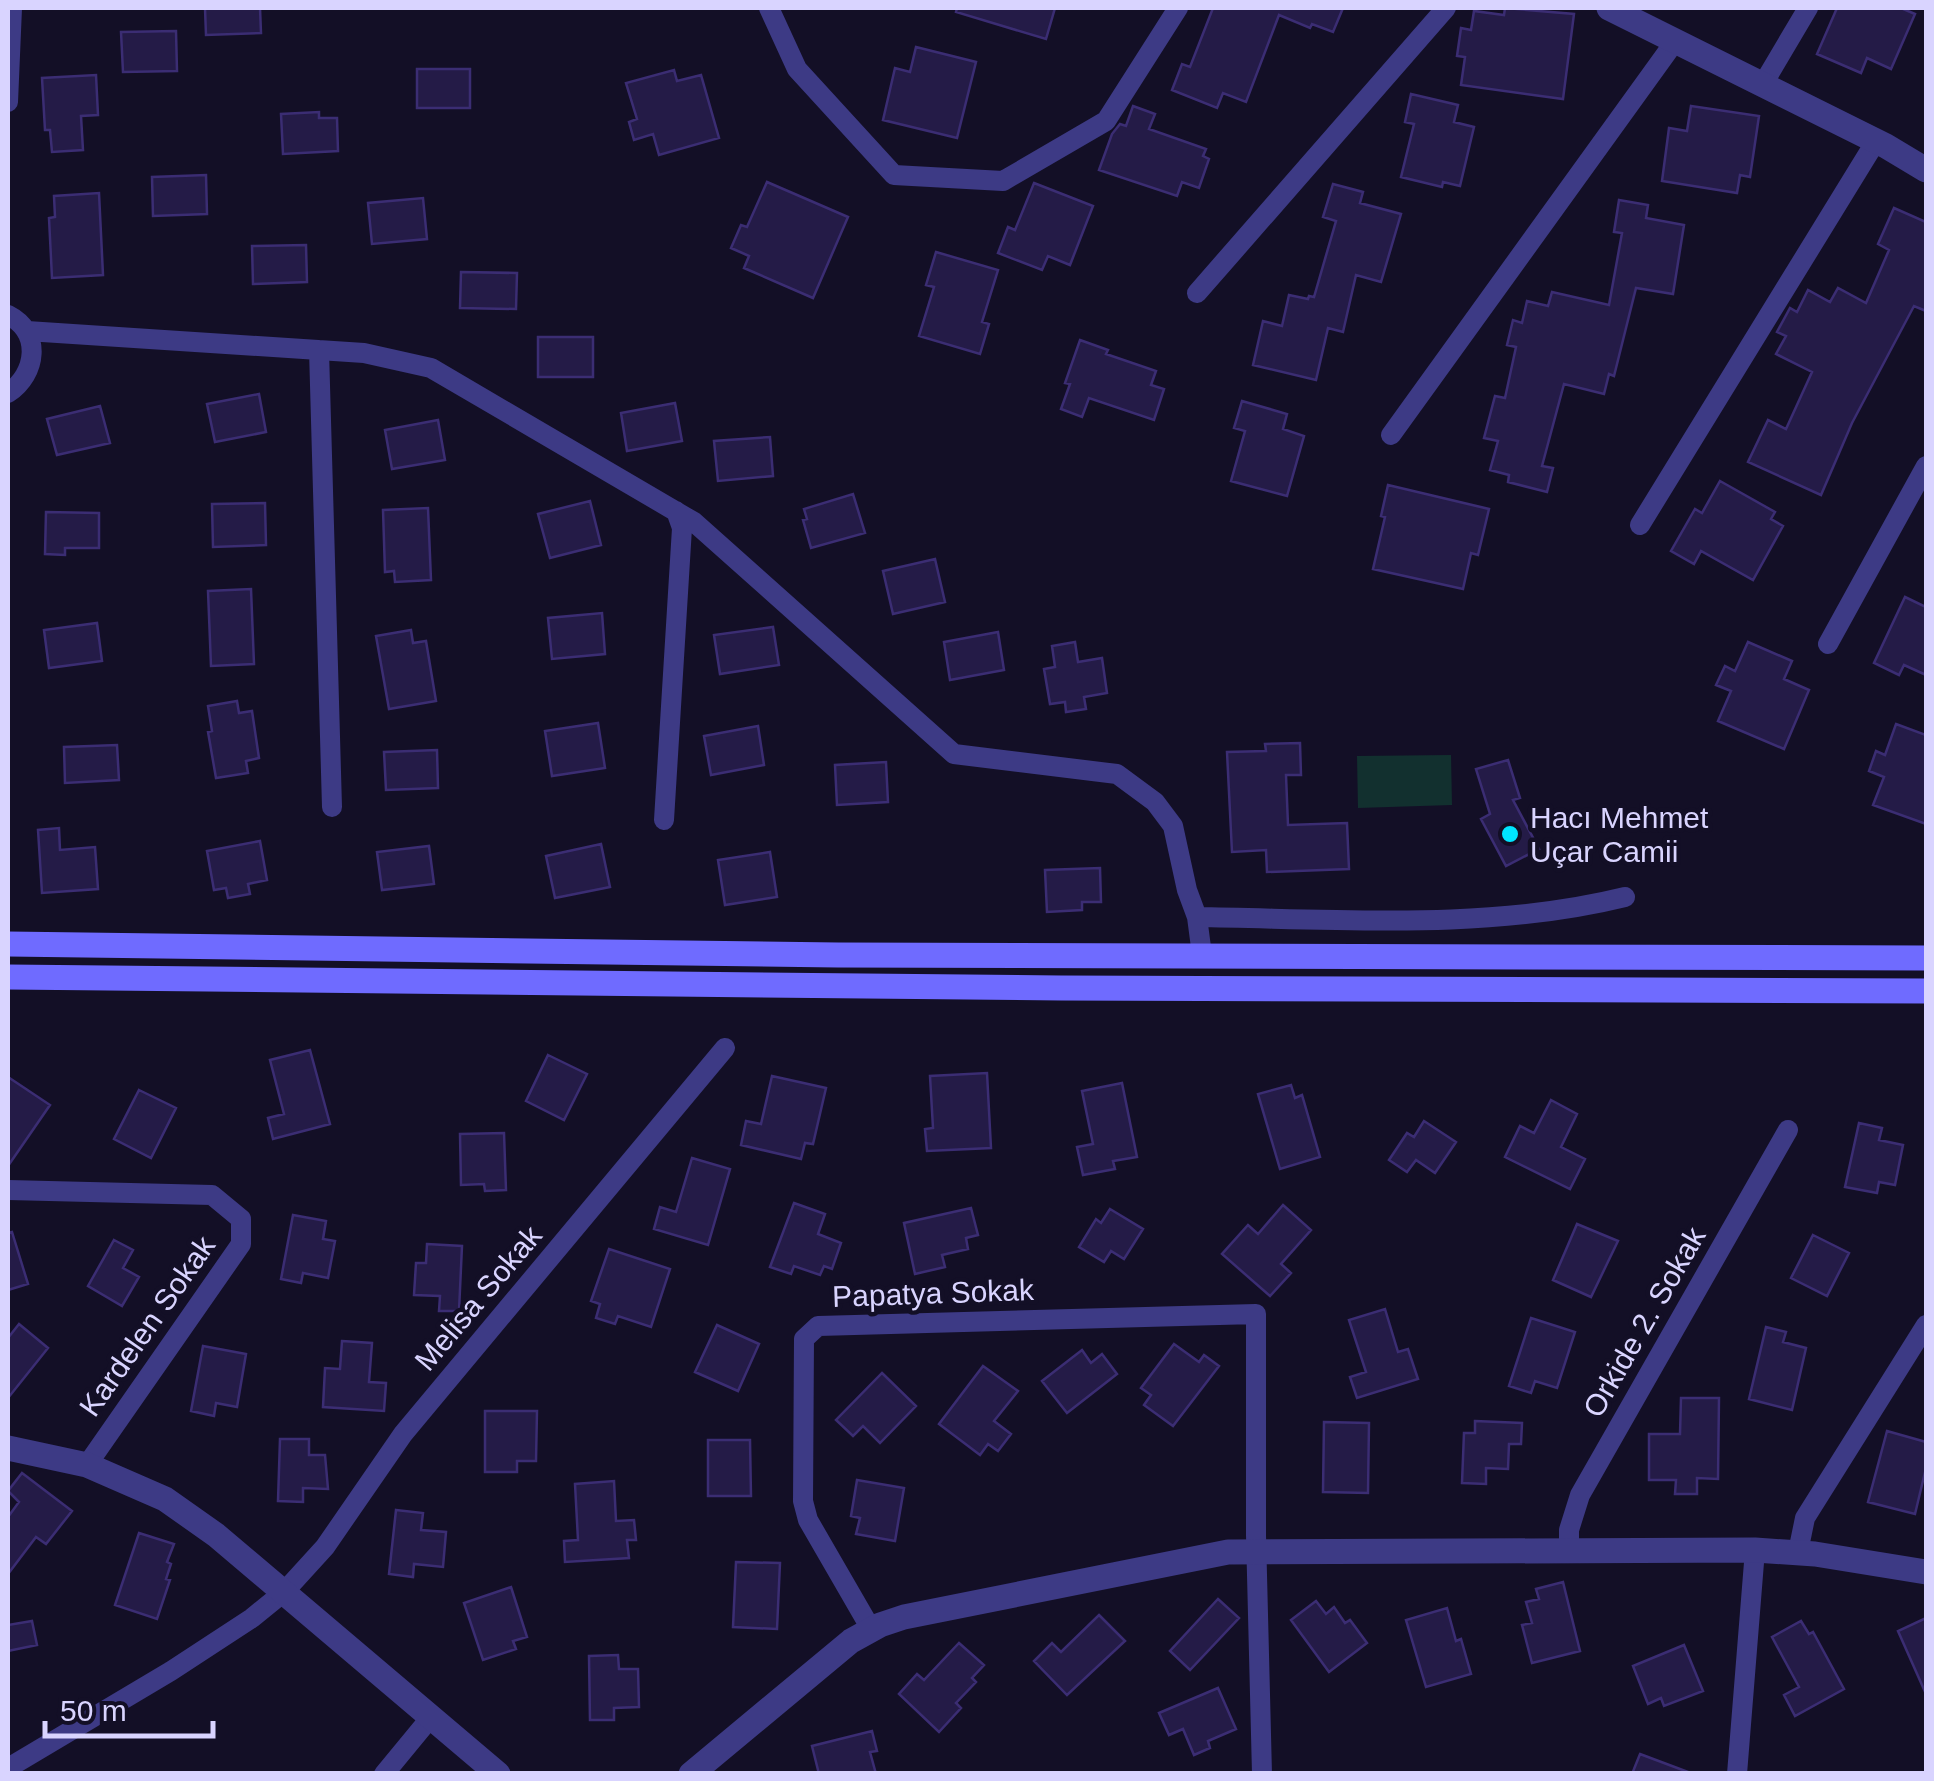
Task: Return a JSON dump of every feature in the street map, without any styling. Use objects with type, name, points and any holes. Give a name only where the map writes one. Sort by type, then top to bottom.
[{"type":"main road","points":[[8,944],[818,955],[1926,958]]},
{"type":"main road","points":[[8,977],[1041,988],[1926,990]]},
{"type":"street","points":[[8,102],[12,8]]},
{"type":"street","points":[[769,8],[797,70],[894,175],[1003,181],[1106,120],[1178,8]]},
{"type":"street","points":[[1197,293],[1446,8]]},
{"type":"street","points":[[1609,8],[1876,141],[1926,170]]},
{"type":"street","points":[[1763,84],[1808,8]]},
{"type":"street","points":[[1391,435],[1676,40]]},
{"type":"street","points":[[1640,524],[1876,141]]},
{"type":"street","points":[[8,315],[27,331],[32,346],[32,361],[22,382],[8,393]]},
{"type":"street","points":[[27,331],[364,353],[431,368],[694,522],[954,754],[1117,774],[1155,802],[1173,826],[1197,917],[1202,956]]},
{"type":"street","points":[[320,350],[332,807]]},
{"type":"street","points":[[1828,644],[1926,466]]},
{"type":"street","points":[[664,820],[682,528],[676,511]]},
{"type":"street","points":[[1197,917],[1439,920],[1576,909],[1626,896]]},
{"type":"street","name":"Melisa Sokak","points":[[8,1768],[171,1671],[284,1592],[325,1547],[403,1434],[725,1048]]},
{"type":"street","name":"Orkide 2. Sokak","points":[[1569,1549],[1569,1530],[1580,1495],[1788,1130]]},
{"type":"street","name":"Kardelen Sokak","points":[[8,1190],[212,1195],[241,1220],[241,1244],[87,1465]]},
{"type":"street","name":"Papatya Sokak","points":[[870,1629],[808,1520],[803,1501],[804,1339],[818,1326],[1256,1314],[1256,1551]]},
{"type":"street","points":[[1798,1552],[1805,1518],[1926,1325]]},
{"type":"street","points":[[8,1448],[87,1465],[166,1499],[284,1592],[498,1774]]},
{"type":"street","points":[[1737,1774],[1755,1550]]},
{"type":"street","points":[[698,1770],[851,1640],[870,1629],[941,1609],[1228,1552],[1755,1550],[1798,1552],[1926,1572]]},
{"type":"street","points":[[1256,1551],[1262,1774]]},
{"type":"street","points":[[384,1774],[431,1718]]},
{"type":"green space","points":[[1451,755],[1452,805],[1358,808],[1357,756]]},
{"type":"building","points":[[205,8],[260,8],[261,33],[206,35]]},
{"type":"building","points":[[957,8],[1055,8],[1046,39],[956,12]]},
{"type":"building","points":[[1213,8],[1343,8],[1333,32],[1312,24],[1310,28],[1279,15],[1246,102],[1223,93],[1217,108],[1172,90],[1182,64],[1190,67]]},
{"type":"building","points":[[1505,8],[1574,14],[1563,99],[1461,85],[1465,57],[1457,56],[1461,28],[1471,30],[1474,11],[1504,15]]},
{"type":"building","points":[[1837,8],[1901,8],[1915,14],[1891,69],[1867,58],[1861,73],[1817,54]]},
{"type":"building","points":[[176,31],[177,71],[123,72],[121,32]]},
{"type":"building","points":[[916,47],[976,62],[957,138],[883,120],[895,68],[910,72]]},
{"type":"building","points":[[417,69],[470,69],[470,108],[417,108]]},
{"type":"building","points":[[674,70],[677,81],[701,75],[719,138],[659,155],[653,134],[634,140],[629,122],[637,119],[626,83]]},
{"type":"building","points":[[96,75],[98,115],[81,116],[83,150],[52,152],[50,130],[45,130],[42,78]]},
{"type":"building","points":[[1411,94],[1458,105],[1454,122],[1474,127],[1460,186],[1443,182],[1442,187],[1401,177],[1414,124],[1405,122]]},
{"type":"building","points":[[1133,106],[1155,114],[1149,129],[1206,149],[1203,156],[1209,159],[1199,188],[1182,182],[1177,196],[1099,170],[1112,134],[1120,124],[1126,126]]},
{"type":"building","points":[[1691,106],[1759,116],[1750,177],[1740,175],[1737,193],[1662,181],[1669,128],[1687,131]]},
{"type":"building","points":[[319,112],[319,118],[337,118],[338,151],[283,154],[281,114]]},
{"type":"building","points":[[206,175],[207,214],[153,216],[152,177]]},
{"type":"building","points":[[767,182],[848,217],[813,298],[744,268],[749,256],[731,248],[741,225],[747,227]]},
{"type":"building","points":[[1034,183],[1093,206],[1070,265],[1048,256],[1042,270],[998,253],[1008,227],[1015,230]]},
{"type":"building","points":[[1333,184],[1363,192],[1360,203],[1401,214],[1381,282],[1356,275],[1343,332],[1328,328],[1316,380],[1253,365],[1263,321],[1282,326],[1289,295],[1314,297],[1336,221],[1323,217]]},
{"type":"building","points":[[99,193],[103,275],[52,278],[49,218],[55,217],[54,196]]},
{"type":"building","points":[[423,198],[427,239],[372,244],[368,203]]},
{"type":"building","points":[[1619,200],[1648,205],[1646,218],[1684,225],[1673,294],[1636,288],[1614,376],[1609,374],[1604,394],[1564,384],[1542,466],[1553,468],[1547,492],[1508,482],[1509,475],[1490,470],[1498,441],[1484,438],[1495,396],[1505,398],[1516,347],[1507,345],[1513,320],[1522,323],[1527,301],[1548,306],[1552,292],[1609,305],[1622,233],[1614,232]]},
{"type":"building","points":[[1894,208],[1926,222],[1926,311],[1914,306],[1852,423],[1821,495],[1748,462],[1768,420],[1786,429],[1812,372],[1776,354],[1786,336],[1777,332],[1790,308],[1797,312],[1808,290],[1830,302],[1838,288],[1866,303],[1889,250],[1878,244]]},
{"type":"building","points":[[306,245],[307,282],[253,284],[252,246]]},
{"type":"building","points":[[936,252],[998,270],[982,322],[989,324],[980,354],[919,336],[934,287],[926,285]]},
{"type":"building","points":[[461,272],[517,273],[516,309],[460,308]]},
{"type":"building","points":[[538,337],[593,337],[593,377],[538,377]]},
{"type":"building","points":[[1080,340],[1108,350],[1106,354],[1156,371],[1151,385],[1164,389],[1154,420],[1089,398],[1082,417],[1061,409],[1070,384],[1065,383]]},
{"type":"building","points":[[259,394],[266,432],[215,442],[207,404]]},
{"type":"building","points":[[1242,401],[1287,414],[1283,429],[1304,436],[1287,496],[1231,481],[1245,431],[1234,428]]},
{"type":"building","points":[[675,403],[682,441],[627,451],[621,413]]},
{"type":"building","points":[[100,406],[110,443],[57,455],[47,419]]},
{"type":"building","points":[[438,420],[445,460],[392,469],[385,430]]},
{"type":"building","points":[[770,437],[773,476],[718,481],[714,441]]},
{"type":"building","points":[[1720,481],[1775,512],[1771,519],[1783,526],[1753,580],[1701,551],[1694,564],[1671,551],[1695,509],[1702,513]]},
{"type":"building","points":[[1388,485],[1489,509],[1478,555],[1471,553],[1463,589],[1373,569]]},
{"type":"building","points":[[853,494],[865,533],[811,548],[804,509]]},
{"type":"building","points":[[590,501],[601,545],[550,558],[538,514]]},
{"type":"building","points":[[265,503],[266,545],[213,547],[212,504]]},
{"type":"building","points":[[428,508],[431,580],[395,582],[394,571],[385,572],[383,510]]},
{"type":"building","points":[[46,512],[99,513],[99,548],[65,548],[65,555],[45,554]]},
{"type":"building","points":[[935,559],[945,602],[893,614],[883,571]]},
{"type":"building","points":[[251,589],[254,664],[211,666],[208,591]]},
{"type":"building","points":[[1905,597],[1926,607],[1926,675],[1904,665],[1899,675],[1874,663]]},
{"type":"building","points":[[602,613],[605,654],[552,659],[548,618]]},
{"type":"building","points":[[97,623],[102,661],[49,668],[44,630]]},
{"type":"building","points":[[773,627],[779,665],[720,674],[714,635]]},
{"type":"building","points":[[411,630],[413,643],[426,641],[436,701],[389,709],[376,636]]},
{"type":"building","points":[[998,632],[1004,670],[950,680],[944,642]]},
{"type":"building","points":[[1075,642],[1078,662],[1102,658],[1107,693],[1084,697],[1086,709],[1066,712],[1065,702],[1050,704],[1044,669],[1055,667],[1052,646]]},
{"type":"building","points":[[1748,642],[1792,661],[1784,679],[1809,690],[1784,749],[1718,721],[1731,691],[1716,685],[1725,666],[1735,671]]},
{"type":"building","points":[[237,701],[239,713],[252,711],[259,758],[246,761],[248,773],[216,778],[208,706]]},
{"type":"building","points":[[598,723],[605,768],[552,776],[545,731]]},
{"type":"building","points":[[1896,724],[1926,735],[1926,824],[1873,805],[1884,777],[1869,771],[1876,751],[1885,755]]},
{"type":"building","points":[[758,726],[764,765],[711,775],[704,736]]},
{"type":"building","points":[[1300,743],[1301,775],[1286,775],[1288,825],[1347,823],[1349,869],[1267,872],[1266,850],[1232,852],[1227,752],[1266,751],[1265,744]]},
{"type":"building","points":[[117,745],[119,780],[65,783],[64,747]]},
{"type":"building","points":[[437,750],[438,788],[386,790],[384,752]]},
{"type":"building","points":[[1508,760],[1520,798],[1513,800],[1539,849],[1506,866],[1481,819],[1490,814],[1476,769]]},
{"type":"building","points":[[886,762],[888,802],[837,805],[835,765]]},
{"type":"building","points":[[59,828],[60,850],[95,847],[98,889],[42,893],[38,830]]},
{"type":"building","points":[[260,841],[267,880],[248,884],[250,894],[228,898],[226,888],[214,890],[207,851]]},
{"type":"building","points":[[601,844],[610,887],[555,898],[546,856]]},
{"type":"building","points":[[429,846],[434,884],[382,890],[377,852]]},
{"type":"building","points":[[770,852],[777,897],[725,905],[718,860]]},
{"type":"building","points":[[1100,868],[1101,902],[1082,902],[1082,910],[1047,912],[1045,870]]},
{"type":"building","points":[[310,1050],[330,1124],[273,1139],[268,1118],[284,1114],[270,1060]]},
{"type":"building","points":[[548,1055],[587,1074],[564,1120],[526,1101]]},
{"type":"building","points":[[987,1073],[991,1148],[927,1151],[925,1129],[933,1128],[930,1076]]},
{"type":"building","points":[[772,1076],[826,1088],[813,1144],[805,1143],[801,1159],[741,1145],[746,1121],[761,1124]]},
{"type":"building","points":[[8,1077],[50,1105],[8,1166]]},
{"type":"building","points":[[1122,1083],[1137,1157],[1113,1161],[1115,1169],[1083,1175],[1077,1147],[1093,1144],[1082,1091]]},
{"type":"building","points":[[1291,1085],[1295,1098],[1302,1095],[1320,1157],[1280,1169],[1258,1094]]},
{"type":"building","points":[[139,1090],[176,1108],[151,1158],[114,1139]]},
{"type":"building","points":[[1551,1100],[1577,1114],[1561,1147],[1585,1159],[1570,1189],[1505,1157],[1520,1126],[1534,1133]]},
{"type":"building","points":[[1424,1121],[1456,1142],[1435,1173],[1416,1160],[1407,1172],[1389,1160],[1407,1133],[1414,1137]]},
{"type":"building","points":[[1859,1123],[1882,1128],[1879,1140],[1903,1145],[1895,1185],[1879,1182],[1877,1193],[1845,1187]]},
{"type":"building","points":[[504,1133],[506,1190],[485,1191],[484,1184],[461,1185],[460,1134]]},
{"type":"building","points":[[692,1158],[730,1169],[708,1245],[654,1229],[660,1207],[676,1212]]},
{"type":"building","points":[[794,1203],[825,1214],[818,1234],[841,1243],[832,1269],[824,1266],[820,1275],[794,1266],[791,1274],[770,1267]]},
{"type":"building","points":[[1283,1205],[1311,1230],[1281,1264],[1291,1273],[1270,1296],[1222,1254],[1248,1225],[1258,1234]]},
{"type":"building","points":[[971,1208],[978,1235],[966,1238],[968,1249],[942,1255],[945,1267],[915,1274],[904,1223]]},
{"type":"building","points":[[1110,1209],[1143,1229],[1124,1259],[1111,1251],[1104,1262],[1079,1247],[1096,1219],[1101,1223]]},
{"type":"building","points":[[293,1215],[326,1221],[323,1239],[335,1241],[328,1278],[303,1273],[301,1283],[281,1279]]},
{"type":"building","points":[[1577,1224],[1618,1241],[1591,1297],[1553,1280]]},
{"type":"building","points":[[12,1232],[28,1284],[8,1290],[8,1233]]},
{"type":"building","points":[[1813,1235],[1849,1253],[1827,1296],[1791,1278]]},
{"type":"building","points":[[114,1240],[133,1250],[123,1268],[139,1277],[122,1306],[88,1286]]},
{"type":"building","points":[[427,1244],[462,1246],[459,1311],[439,1311],[440,1296],[414,1295],[416,1263],[426,1263]]},
{"type":"building","points":[[609,1249],[670,1269],[651,1327],[618,1316],[615,1324],[596,1318],[600,1304],[591,1301]]},
{"type":"building","points":[[1385,1309],[1398,1352],[1408,1349],[1418,1379],[1357,1398],[1350,1377],[1366,1372],[1349,1320]]},
{"type":"building","points":[[1531,1318],[1575,1332],[1557,1388],[1535,1381],[1531,1393],[1509,1386]]},
{"type":"building","points":[[19,1324],[48,1348],[8,1398],[8,1338]]},
{"type":"building","points":[[717,1325],[759,1344],[738,1391],[695,1372]]},
{"type":"building","points":[[1766,1327],[1786,1332],[1783,1342],[1806,1348],[1792,1410],[1749,1399]]},
{"type":"building","points":[[342,1341],[372,1343],[369,1382],[386,1383],[384,1411],[323,1407],[325,1368],[340,1369]]},
{"type":"building","points":[[1174,1344],[1199,1362],[1204,1355],[1219,1366],[1173,1426],[1144,1405],[1151,1395],[1141,1388]]},
{"type":"building","points":[[203,1346],[246,1354],[237,1407],[216,1403],[214,1416],[191,1411]]},
{"type":"building","points":[[1082,1350],[1091,1363],[1102,1354],[1117,1374],[1067,1413],[1042,1381]]},
{"type":"building","points":[[983,1366],[1018,1391],[994,1421],[1011,1434],[998,1451],[988,1444],[980,1455],[939,1424]]},
{"type":"building","points":[[882,1373],[916,1406],[880,1443],[863,1426],[853,1436],[836,1420]]},
{"type":"building","points":[[1681,1398],[1719,1398],[1718,1479],[1697,1478],[1697,1494],[1675,1494],[1676,1480],[1649,1480],[1649,1434],[1680,1434]]},
{"type":"building","points":[[485,1411],[537,1411],[536,1461],[517,1461],[517,1472],[485,1472]]},
{"type":"building","points":[[1475,1421],[1522,1423],[1521,1444],[1509,1444],[1508,1469],[1486,1468],[1486,1484],[1462,1483],[1464,1433],[1475,1433]]},
{"type":"building","points":[[1324,1422],[1369,1423],[1368,1493],[1323,1492]]},
{"type":"building","points":[[1887,1431],[1926,1442],[1926,1468],[1915,1514],[1868,1502]]},
{"type":"building","points":[[280,1439],[309,1439],[309,1455],[325,1455],[328,1489],[303,1488],[303,1502],[278,1501]]},
{"type":"building","points":[[708,1440],[750,1440],[751,1496],[708,1496]]},
{"type":"building","points":[[22,1473],[72,1511],[46,1544],[36,1537],[8,1574],[8,1517],[19,1502],[8,1491]]},
{"type":"building","points":[[857,1480],[904,1488],[895,1541],[856,1534],[860,1518],[851,1516]]},
{"type":"building","points":[[614,1481],[616,1521],[634,1520],[636,1540],[627,1540],[629,1558],[565,1562],[564,1541],[578,1540],[575,1484]]},
{"type":"building","points":[[396,1510],[423,1513],[421,1530],[446,1532],[443,1567],[414,1564],[413,1577],[389,1574]]},
{"type":"building","points":[[139,1533],[174,1544],[167,1562],[171,1564],[166,1579],[170,1580],[157,1619],[115,1605]]},
{"type":"building","points":[[736,1562],[780,1563],[777,1629],[733,1627]]},
{"type":"building","points":[[1563,1582],[1580,1651],[1532,1663],[1522,1625],[1532,1623],[1526,1602],[1539,1599],[1536,1589]]},
{"type":"building","points":[[511,1587],[527,1637],[513,1641],[516,1649],[483,1660],[464,1603]]},
{"type":"building","points":[[1218,1599],[1239,1618],[1190,1670],[1170,1651]]},
{"type":"building","points":[[1316,1601],[1326,1614],[1334,1607],[1345,1623],[1350,1620],[1367,1643],[1329,1672],[1291,1620]]},
{"type":"building","points":[[1447,1608],[1471,1674],[1426,1687],[1406,1620]]},
{"type":"building","points":[[1099,1615],[1125,1641],[1067,1695],[1034,1661],[1052,1643],[1061,1652]]},
{"type":"building","points":[[1926,1618],[1926,1694],[1898,1631]]},
{"type":"building","points":[[32,1621],[37,1645],[8,1651],[8,1625]]},
{"type":"building","points":[[1801,1621],[1809,1634],[1813,1632],[1844,1689],[1795,1716],[1784,1695],[1799,1687],[1772,1637]]},
{"type":"building","points":[[959,1643],[984,1665],[972,1678],[976,1682],[956,1703],[961,1708],[939,1732],[899,1694],[917,1674],[924,1680]]},
{"type":"building","points":[[1684,1645],[1703,1691],[1664,1706],[1661,1698],[1648,1704],[1633,1666]]},
{"type":"building","points":[[618,1655],[619,1669],[638,1669],[639,1707],[614,1708],[614,1720],[590,1720],[589,1656]]},
{"type":"building","points":[[1218,1688],[1236,1729],[1208,1741],[1210,1748],[1194,1755],[1183,1729],[1169,1735],[1159,1713]]},
{"type":"building","points":[[872,1731],[877,1751],[870,1752],[876,1774],[819,1774],[812,1746]]},
{"type":"building","points":[[1640,1754],[1688,1772],[1632,1774]]},
{"type":"place","name":"Hacı Mehmet Uçar Camii","points":[[1510,834]]}]
